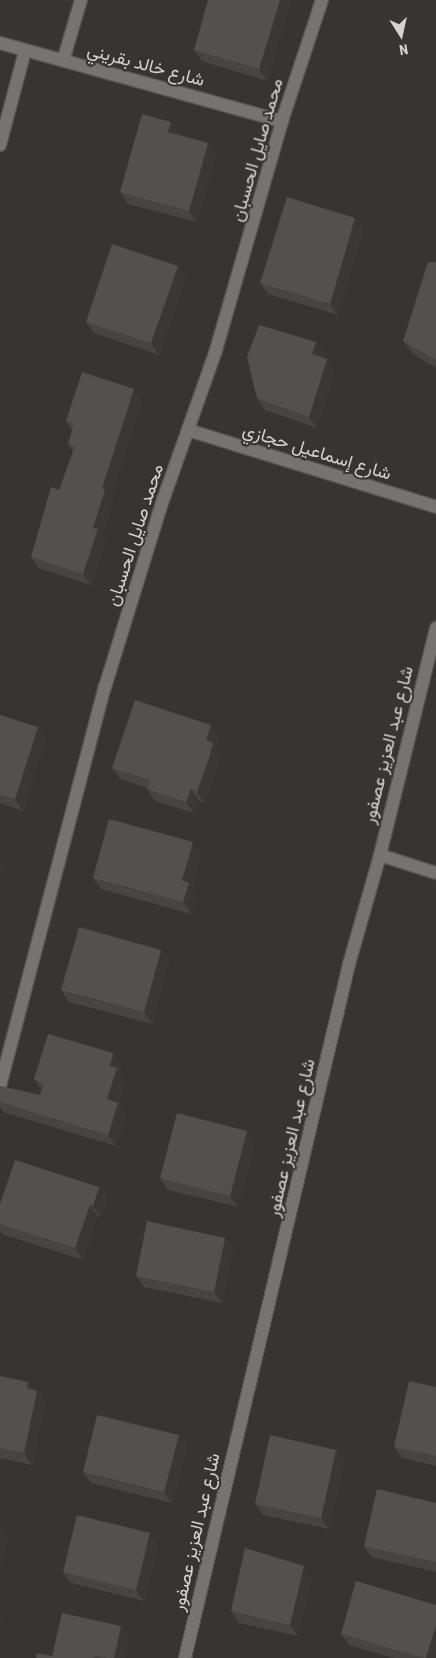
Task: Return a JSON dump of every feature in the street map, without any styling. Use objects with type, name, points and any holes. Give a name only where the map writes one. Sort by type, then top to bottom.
[{"type":"street","points":[[63,61],[81,0]]},
{"type":"street","name":"محمد صايل الحسبان","points":[[0,1086],[105,688],[243,260],[282,121],[322,0]]},
{"type":"street","name":"شارع خالد بقريني","points":[[0,43],[282,121]]},
{"type":"street","points":[[0,145],[25,51]]},
{"type":"street","name":"شارع إسماعيل حجازي","points":[[188,430],[436,507]]},
{"type":"street","name":"شارع عبد العزيز عصفور","points":[[185,1658],[349,964],[380,855],[436,628]]},
{"type":"street","points":[[380,855],[436,873]]},
{"type":"building","points":[[208,0],[280,0],[259,69],[194,50]]},
{"type":"building","points":[[142,114],[171,122],[168,132],[208,143],[189,211],[120,192]]},
{"type":"building","points":[[287,197],[355,218],[330,304],[260,283]]},
{"type":"building","points":[[112,244],[178,266],[151,343],[86,322]]},
{"type":"building","points":[[428,262],[436,262],[436,360],[403,341]]},
{"type":"building","points":[[259,325],[316,342],[312,354],[327,359],[309,417],[257,398],[247,357]]},
{"type":"building","points":[[82,372],[134,389],[102,488],[105,490],[93,528],[98,529],[83,574],[31,557],[51,487],[59,490],[75,446],[68,444],[74,424],[66,421]]},
{"type":"building","points":[[135,700],[211,725],[206,740],[213,743],[209,758],[197,792],[191,789],[186,802],[147,789],[150,780],[112,768]]},
{"type":"building","points":[[0,715],[38,727],[15,799],[0,794]]},
{"type":"building","points":[[109,819],[193,842],[182,880],[189,883],[183,902],[93,878]]},
{"type":"building","points":[[79,927],[161,950],[144,1012],[61,990]]},
{"type":"building","points":[[48,1034],[113,1053],[110,1066],[117,1068],[107,1099],[118,1103],[108,1135],[0,1102],[0,1086],[40,1095],[44,1084],[34,1079]]},
{"type":"building","points":[[177,1113],[247,1131],[230,1196],[160,1178]]},
{"type":"building","points":[[15,1160],[99,1187],[93,1206],[90,1205],[75,1248],[0,1224],[0,1204]]},
{"type":"building","points":[[147,1221],[225,1238],[214,1292],[136,1276]]},
{"type":"building","points":[[0,1376],[28,1382],[27,1388],[37,1391],[24,1453],[0,1448]]},
{"type":"building","points":[[409,1381],[436,1387],[436,1456],[394,1447]]},
{"type":"building","points":[[97,1415],[179,1435],[164,1492],[83,1472]]},
{"type":"building","points":[[270,1435],[336,1450],[321,1518],[255,1504]]},
{"type":"building","points":[[377,1489],[436,1503],[436,1562],[364,1546]]},
{"type":"building","points":[[77,1515],[150,1533],[136,1590],[63,1572]]},
{"type":"building","points":[[245,1548],[304,1566],[290,1625],[231,1611]]},
{"type":"building","points":[[356,1581],[436,1605],[436,1625],[426,1658],[341,1634]]},
{"type":"building","points":[[62,1613],[121,1626],[114,1658],[95,1655],[94,1658],[36,1658],[37,1653],[52,1656]]}]
